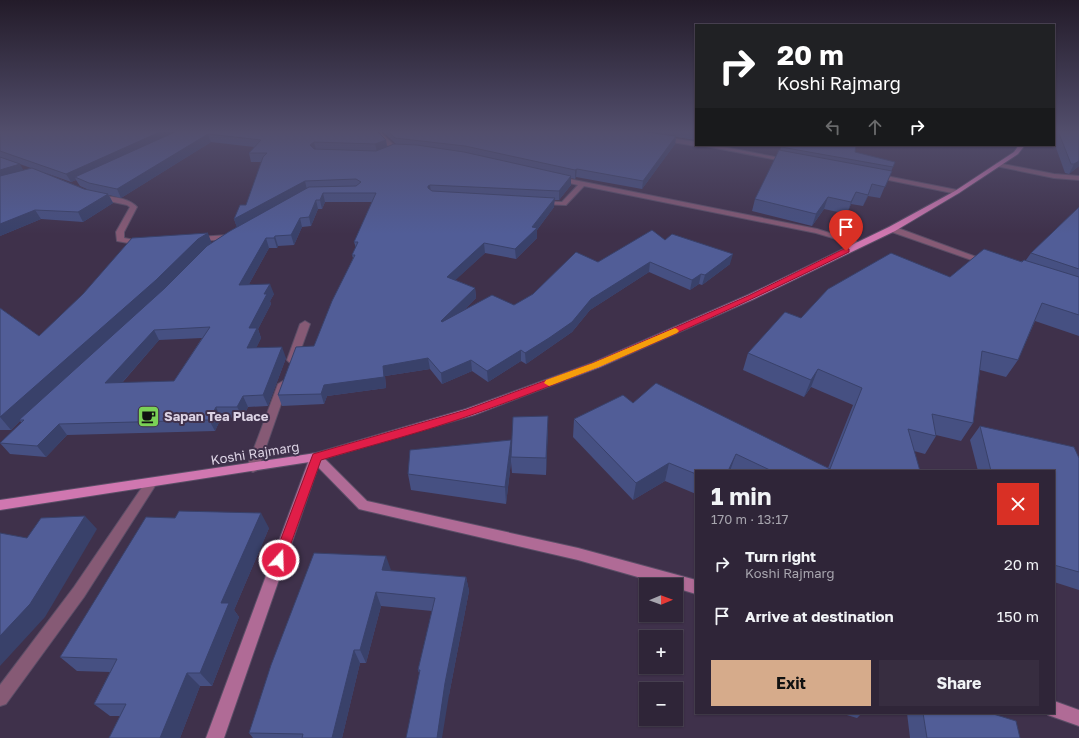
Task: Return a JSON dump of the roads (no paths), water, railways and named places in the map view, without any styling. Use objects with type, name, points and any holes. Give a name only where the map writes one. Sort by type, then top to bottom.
[{"type":"main road","name":"Koshi Rajmarg","points":[[0,505],[316,457],[470,412],[596,365],[751,297],[892,229],[957,192],[997,165]]},
{"type":"street","points":[[1000,165],[1054,176],[1079,178]]},
{"type":"street","points":[[872,176],[957,192]]},
{"type":"street","points":[[552,177],[817,231],[860,244]]},
{"type":"street","points":[[533,203],[564,204],[582,184]]},
{"type":"street","points":[[91,195],[129,203],[134,207],[120,232],[120,239],[134,242],[148,241]]},
{"type":"street","points":[[892,229],[995,265]]},
{"type":"street","points":[[193,239],[233,236],[218,245]]},
{"type":"street","points":[[254,467],[305,324]]},
{"type":"street","points":[[215,738],[316,457],[363,505],[578,554],[695,587]]},
{"type":"street","points":[[0,698],[79,592],[151,483]]},
{"type":"street","points":[[1055,709],[1079,718]]},
{"type":"place","name":"Sapan Tea Place","points":[[149,416]]}]
